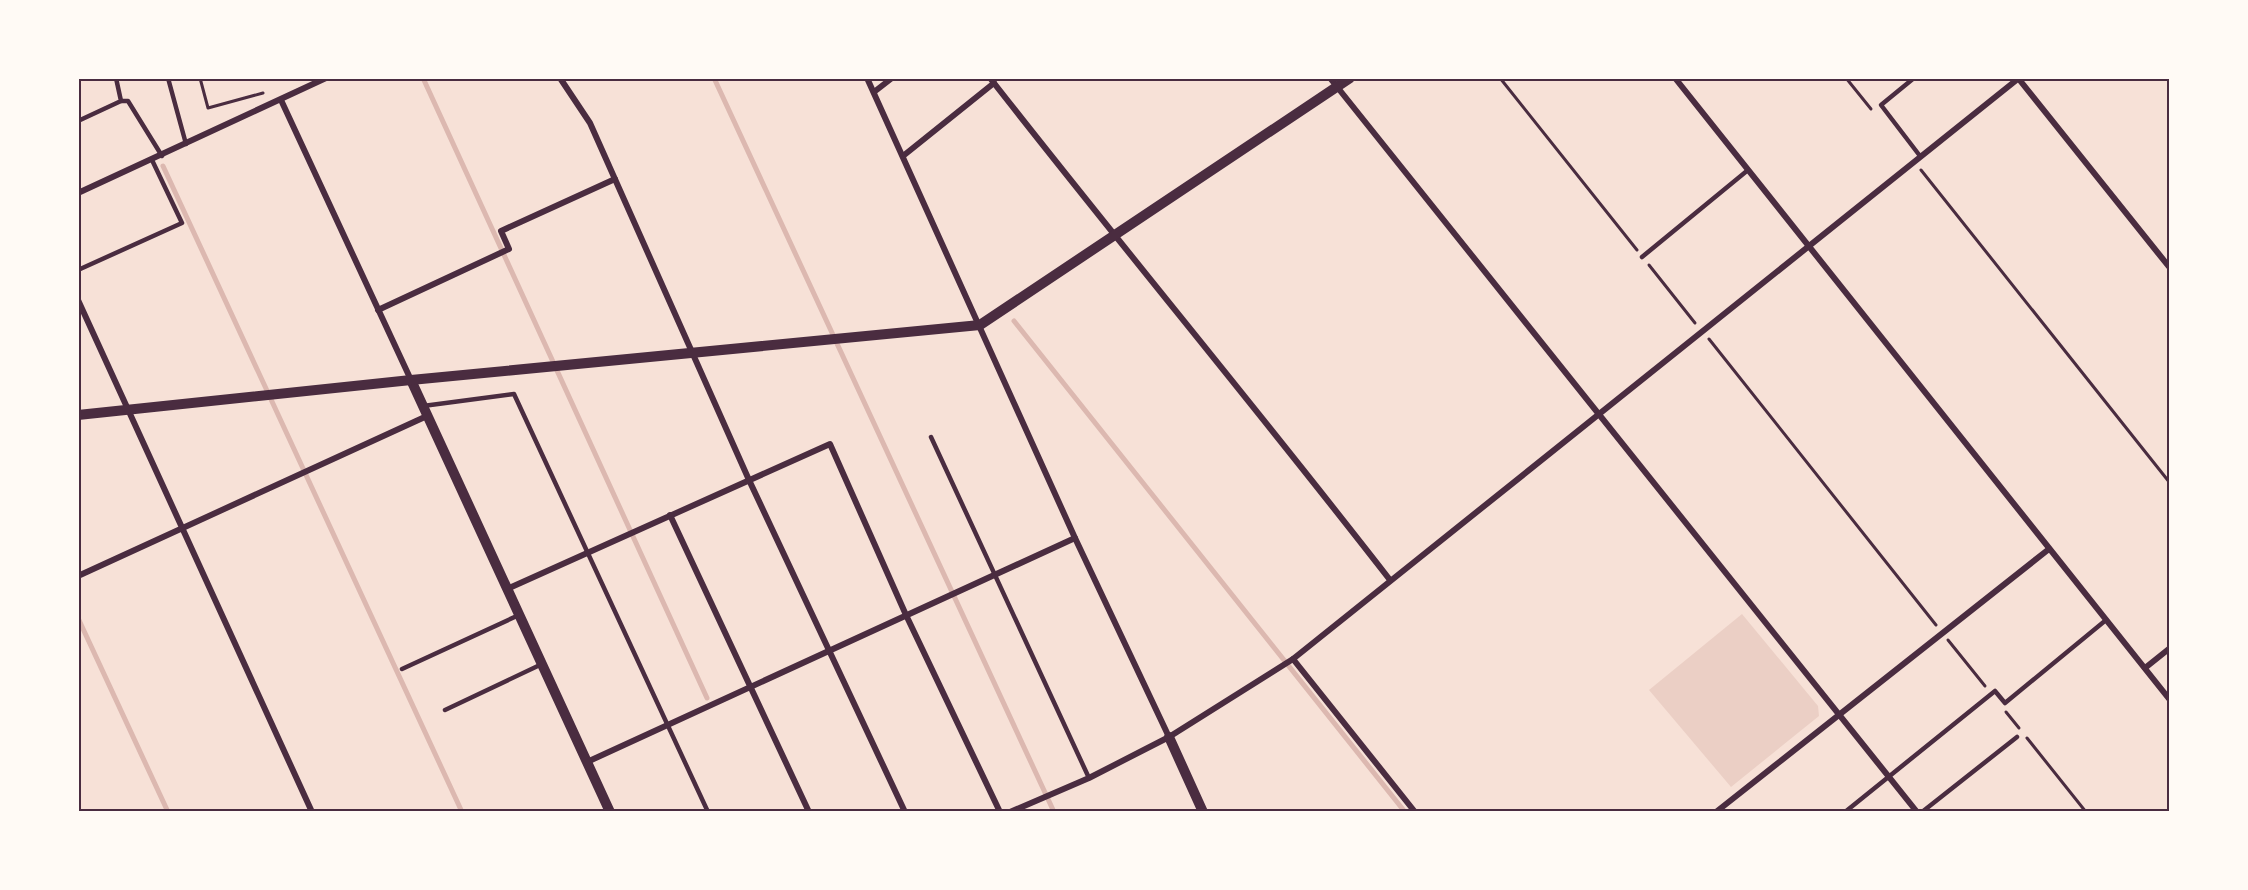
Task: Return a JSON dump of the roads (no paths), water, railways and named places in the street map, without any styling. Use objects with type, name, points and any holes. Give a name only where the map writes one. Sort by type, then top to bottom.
[{"type":"street","points":[[302,78],[305,88]]},
{"type":"street","points":[[78,193],[326,78]]},
{"type":"street","points":[[560,78],[590,123],[749,480],[905,812]]},
{"type":"street","points":[[867,78],[1075,538],[1203,812]]},
{"type":"street","points":[[874,92],[892,78]]},
{"type":"street","points":[[78,415],[411,380],[980,326],[1333,82],[1350,78]]},
{"type":"street","points":[[1675,78],[2170,700]]},
{"type":"street","points":[[1010,812],[1089,778],[1169,737],[1293,659],[2018,78],[2170,267]]},
{"type":"street","points":[[903,156],[992,81],[1113,236],[1291,452],[1390,580]]},
{"type":"street","points":[[1333,82],[1917,812]]},
{"type":"street","points":[[281,100],[610,812]]},
{"type":"street","points":[[378,310],[508,249],[501,231],[615,179]]},
{"type":"street","points":[[78,300],[312,812]]},
{"type":"street","points":[[78,576],[182,529],[425,411]]},
{"type":"street","points":[[507,589],[830,444],[906,615],[1000,812]]},
{"type":"street","points":[[670,515],[809,812]]},
{"type":"street","points":[[587,762],[1075,538]]},
{"type":"street","points":[[1716,812],[2049,549]]},
{"type":"street","points":[[2145,668],[2170,648]]},
{"type":"street","points":[[1293,659],[1415,812]]},
{"type":"lane","points":[[116,78],[121,101]]},
{"type":"lane","points":[[168,78],[186,144]]},
{"type":"lane","points":[[1914,78],[1881,105],[1917,158]]},
{"type":"lane","points":[[78,121],[121,101],[128,101],[162,156]]},
{"type":"lane","points":[[78,270],[182,223],[152,160]]},
{"type":"lane","points":[[1642,257],[1748,170]]},
{"type":"lane","points":[[425,411],[514,394],[708,812]]},
{"type":"lane","points":[[931,437],[1089,778]]},
{"type":"lane","points":[[402,669],[519,615]]},
{"type":"lane","points":[[1845,812],[1995,691],[2005,703],[2106,620]]},
{"type":"lane","points":[[445,710],[542,664]]},
{"type":"lane","points":[[1922,812],[2017,737]]},
{"type":"waterway","points":[[423,78],[707,698]]},
{"type":"waterway","points":[[714,78],[1054,812]]},
{"type":"waterway","points":[[163,166],[462,812]]},
{"type":"waterway","points":[[1014,321],[1405,812]]},
{"type":"waterway","points":[[78,618],[168,812]]}]
